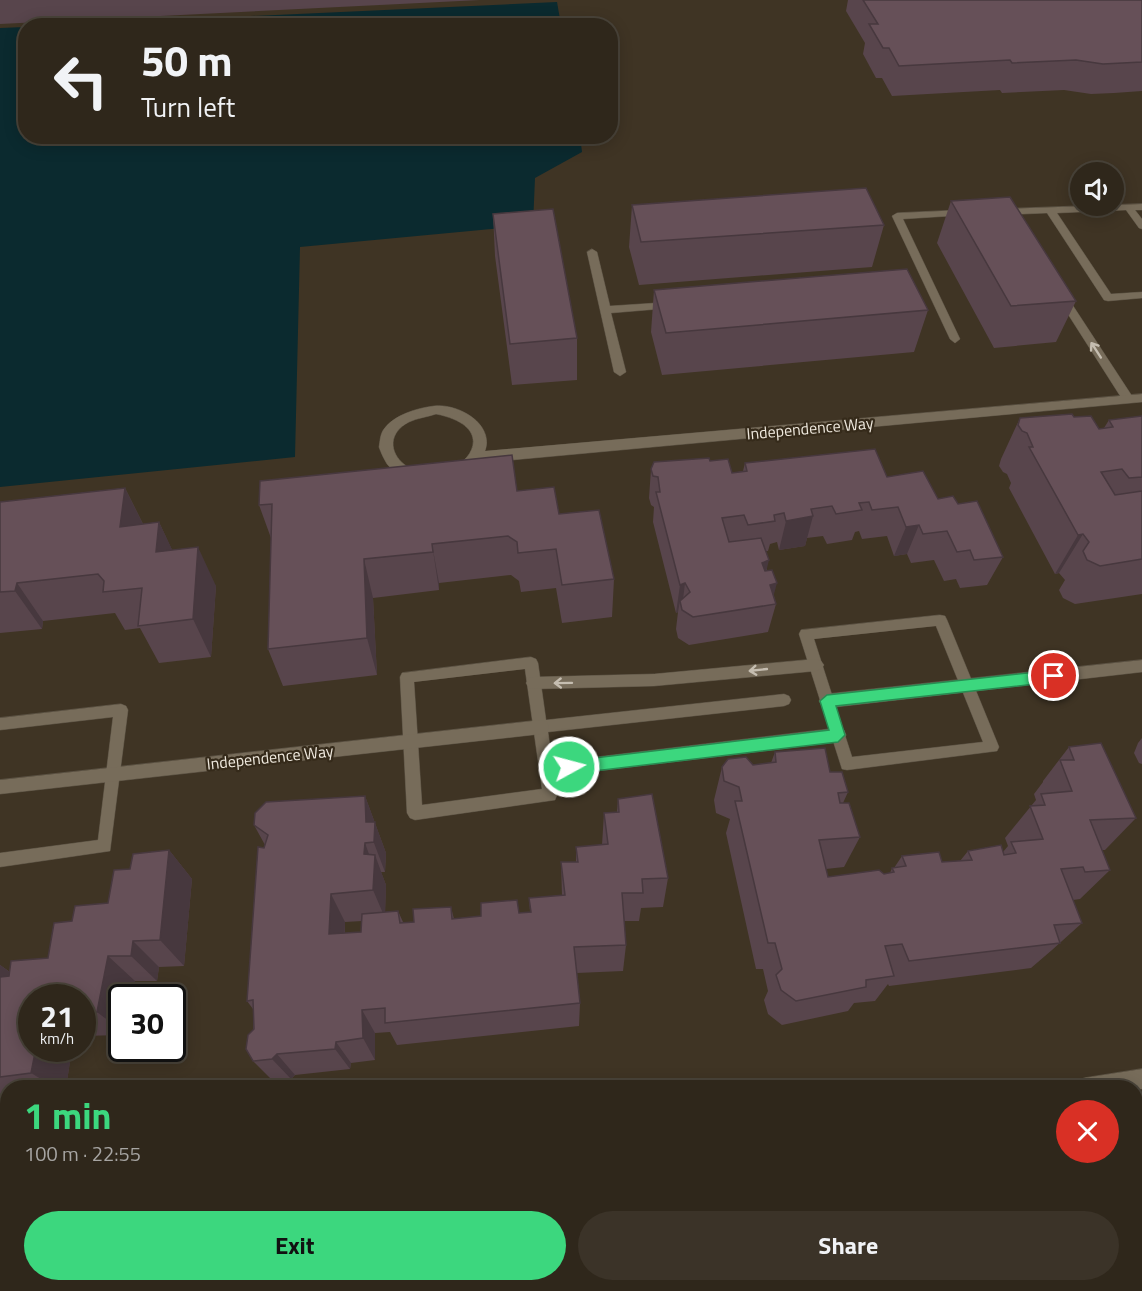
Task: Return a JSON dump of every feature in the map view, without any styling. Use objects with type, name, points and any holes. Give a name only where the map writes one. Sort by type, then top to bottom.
[{"type":"street","name":"Independence Way","points":[[477,456],[512,455],[1142,398]]},
{"type":"street","points":[[436,410],[454,412],[469,419],[479,430],[482,443],[477,456],[457,472],[429,478],[411,476],[396,468],[386,456],[384,443],[390,430],[402,419],[418,412],[436,410]]},
{"type":"street","points":[[534,683],[654,680],[816,664]]},
{"type":"street","points":[[827,701],[1142,666]]},
{"type":"street","name":"Independence Way","points":[[0,787],[541,727]]},
{"type":"street","points":[[547,770],[838,735]]},
{"type":"lane","points":[[1128,207],[1142,226]]},
{"type":"lane","points":[[955,339],[924,287],[897,216],[1142,207]]},
{"type":"lane","points":[[1050,210],[1108,297],[1142,295]]},
{"type":"lane","points":[[1006,212],[1013,221]]},
{"type":"lane","points":[[592,252],[620,372]]},
{"type":"lane","points":[[1058,290],[1128,399]]},
{"type":"lane","points":[[606,310],[687,304]]},
{"type":"lane","points":[[940,620],[966,686],[992,747],[847,764],[806,634],[940,620]]},
{"type":"lane","points":[[531,663],[534,683],[550,795],[415,813],[407,677],[531,663]]},
{"type":"lane","points":[[541,727],[784,700]]},
{"type":"lane","points":[[0,724],[121,710],[105,846],[0,860]]},
{"type":"water","points":[[557,2],[560,18],[210,18]]},
{"type":"water","points":[[18,27],[18,144],[581,144],[582,152],[535,178],[533,225],[300,247],[295,457],[0,487],[0,28]]},
{"type":"building","points":[[863,0],[1142,0],[1142,62],[1103,64],[1076,60],[1012,63],[1010,60],[899,66],[889,48],[883,48],[869,24],[878,24]]},
{"type":"building","points":[[866,188],[884,225],[641,242],[632,205]]},
{"type":"building","points":[[1010,197],[1076,301],[1011,306],[951,201]]},
{"type":"building","points":[[553,209],[577,338],[510,344],[493,214]]},
{"type":"building","points":[[907,269],[928,310],[666,333],[654,290]]},
{"type":"building","points":[[1072,414],[1074,417],[1091,416],[1099,429],[1113,427],[1109,420],[1142,416],[1142,477],[1129,478],[1122,469],[1101,472],[1115,495],[1142,491],[1142,559],[1100,566],[1087,560],[1083,551],[1089,542],[1083,534],[1078,535],[1029,447],[1033,447],[1027,433],[1022,431],[1018,425],[1020,418]]},
{"type":"building","points":[[875,449],[887,477],[923,471],[938,499],[953,496],[958,504],[977,501],[1003,557],[974,560],[970,550],[957,552],[947,531],[923,534],[919,525],[906,527],[898,507],[872,510],[869,502],[859,503],[862,510],[836,514],[832,506],[811,509],[813,516],[786,521],[784,513],[774,515],[775,521],[748,525],[744,515],[722,518],[729,542],[761,538],[769,560],[762,563],[765,571],[772,570],[777,583],[770,585],[776,604],[693,617],[682,610],[680,601],[690,592],[685,583],[680,585],[656,492],[660,492],[658,477],[653,476],[651,469],[654,462],[728,459],[732,473],[747,471],[745,463]]},
{"type":"building","points":[[512,455],[517,491],[554,487],[559,514],[599,510],[614,579],[562,585],[556,549],[518,553],[517,542],[508,536],[432,544],[433,552],[364,559],[367,638],[268,649],[272,504],[259,505],[260,481]]},
{"type":"building","points":[[125,488],[120,527],[159,522],[156,552],[198,547],[193,619],[138,626],[142,588],[103,592],[104,581],[98,574],[17,583],[15,591],[0,592],[0,502]]},
{"type":"building","points":[[1101,743],[1136,818],[1090,820],[1110,870],[1085,872],[1083,867],[1061,869],[1082,923],[1054,925],[1060,943],[909,961],[902,944],[885,946],[894,976],[866,980],[866,987],[796,1001],[781,990],[776,975],[782,969],[775,943],[768,943],[735,801],[742,801],[739,787],[724,781],[722,767],[728,759],[746,757],[753,765],[776,762],[775,752],[825,748],[830,772],[842,772],[848,792],[838,793],[840,803],[849,803],[860,837],[819,840],[828,877],[879,870],[884,874],[894,872],[892,868],[906,866],[902,856],[939,852],[942,862],[972,860],[968,851],[1001,845],[1004,855],[1016,853],[1011,842],[1043,839],[1030,806],[1045,805],[1041,794],[1072,791],[1060,760],[1074,760],[1069,747]]},
{"type":"building","points":[[652,794],[668,878],[642,879],[643,893],[622,893],[626,945],[574,947],[580,1003],[385,1023],[385,1008],[362,1010],[363,1038],[336,1042],[335,1049],[277,1054],[272,1059],[253,1061],[246,1049],[248,1035],[254,1029],[253,1000],[247,1001],[258,847],[264,848],[268,835],[254,825],[255,813],[266,802],[365,796],[366,822],[375,822],[374,842],[365,843],[364,854],[375,855],[373,890],[331,894],[329,934],[361,932],[362,914],[398,911],[400,923],[414,922],[413,909],[451,907],[452,919],[481,916],[481,903],[517,900],[519,913],[531,912],[529,898],[565,895],[561,862],[578,862],[576,847],[608,844],[604,813],[619,812],[618,799]]},
{"type":"building","points":[[169,850],[160,940],[133,941],[131,956],[108,956],[97,1012],[96,984],[18,984],[18,1062],[33,1062],[31,1073],[0,1077],[0,977],[9,976],[11,961],[48,958],[54,923],[72,921],[75,906],[108,903],[114,870],[130,869],[133,854]]},
{"type":"route","points":[[569,767],[838,735],[827,701],[1054,676]]}]
